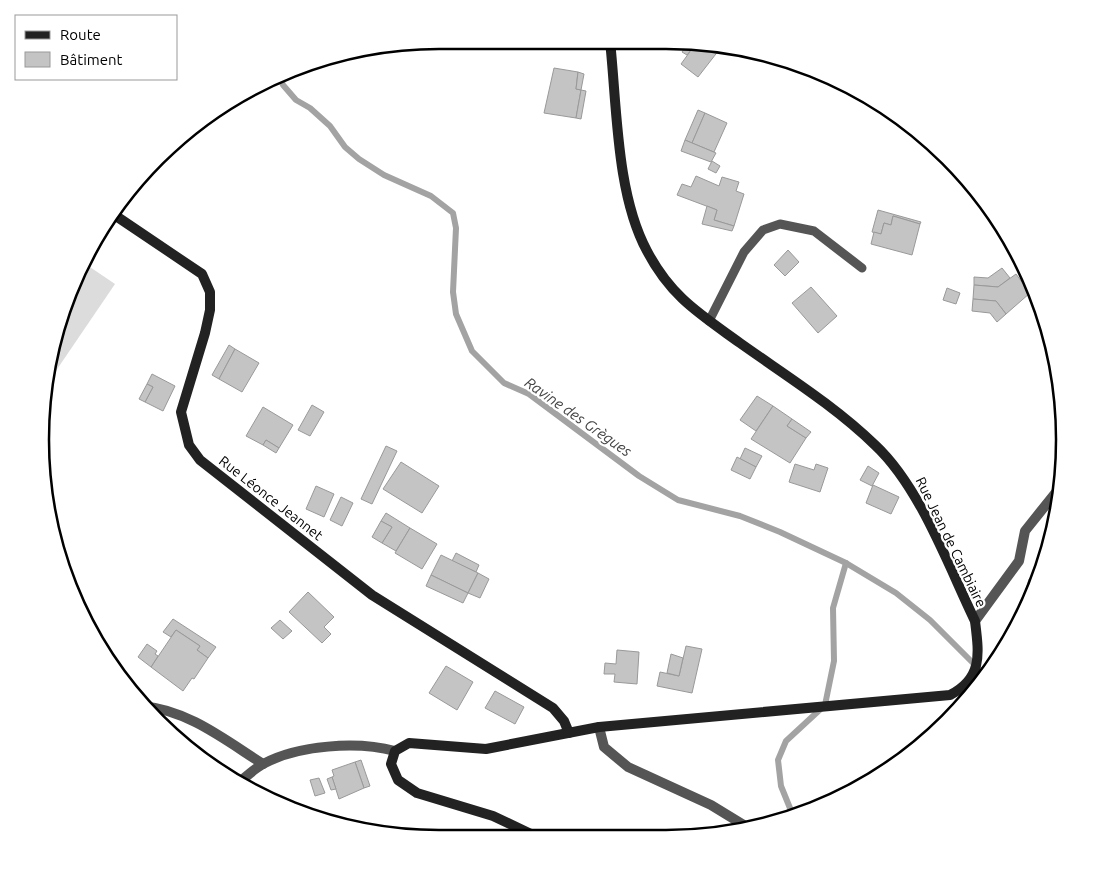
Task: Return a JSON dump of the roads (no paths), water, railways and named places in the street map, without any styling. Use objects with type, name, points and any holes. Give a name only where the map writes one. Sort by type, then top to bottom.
[{"type":"main road","name":"Rue Jean de Cambiaire","points":[[395,751],[409,743],[486,748],[600,727],[950,695],[961,689],[970,680],[977,666],[978,646],[974,621],[904,478],[877,446],[850,422],[687,305],[663,278],[646,250],[632,211],[623,172],[611,49]]},
{"type":"main road","name":"Rue Léonce Jeannet","points":[[118,217],[202,274],[210,292],[210,310],[205,333],[180,412],[189,445],[200,460],[372,595],[553,708],[564,721],[569,733]]},
{"type":"main road","points":[[395,751],[391,764],[398,780],[417,793],[493,816],[522,830]]},
{"type":"street","points":[[974,621],[1019,562],[1024,531],[1052,497]]},
{"type":"street","points":[[157,709],[176,713],[199,724],[263,764]]},
{"type":"street","points":[[600,727],[604,747],[628,767],[711,805],[741,823]]},
{"type":"street","points":[[244,778],[263,764],[302,751],[343,746],[375,746],[395,751]]},
{"type":"lane","points":[[709,321],[744,252],[763,230],[780,224],[814,231],[862,268]]},
{"type":"waterway","name":"Ravine des Grègues","points":[[282,82],[296,100],[310,108],[330,126],[345,147],[359,159],[384,175],[431,196],[453,213],[456,228],[453,292],[456,314],[472,351],[504,383],[529,394],[639,476],[678,500],[740,516],[780,532],[846,563],[896,593],[930,620],[981,671]]},
{"type":"waterway","points":[[791,810],[781,786],[778,760],[786,741],[825,705],[834,661],[833,608],[846,563]]}]
